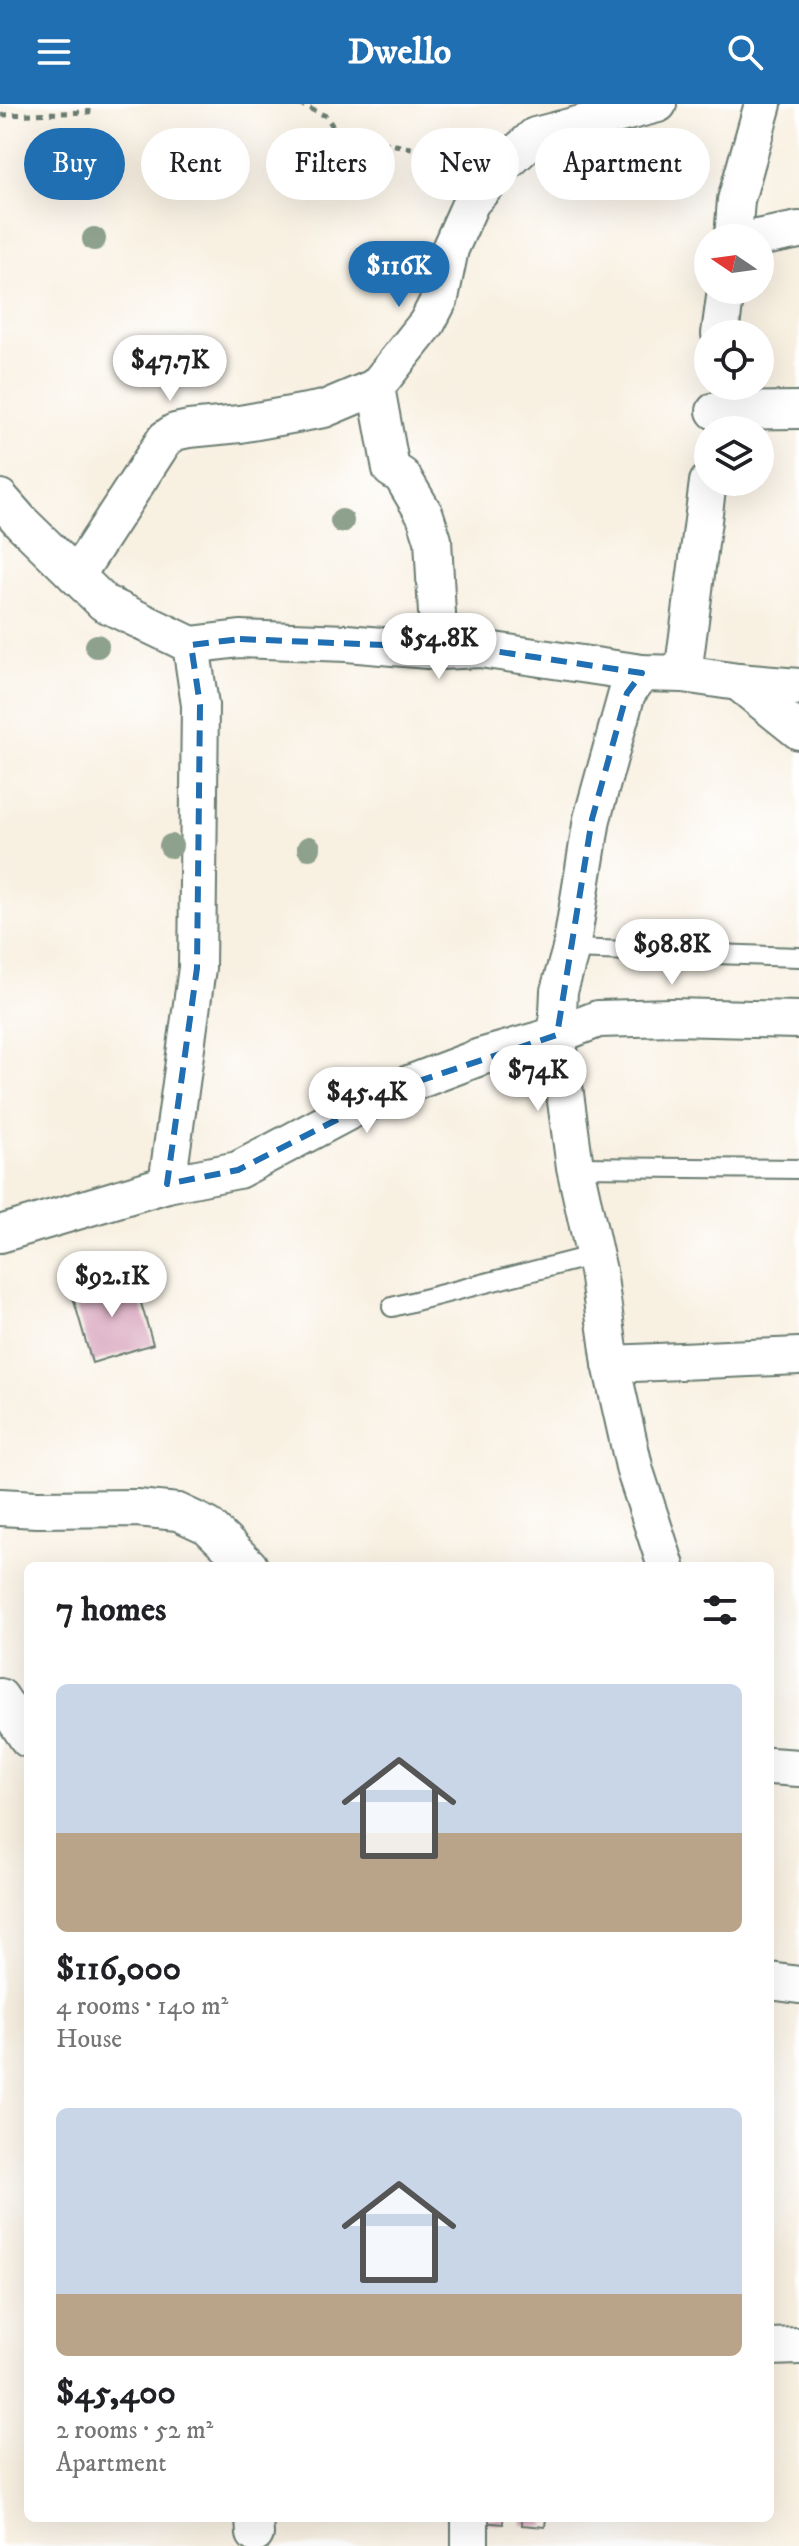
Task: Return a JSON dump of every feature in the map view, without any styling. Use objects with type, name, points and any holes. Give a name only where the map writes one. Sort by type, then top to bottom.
[{"type":"street","points":[[519,142],[533,120],[658,104]]},
{"type":"street","points":[[734,224],[736,200],[763,104]]},
{"type":"street","points":[[76,576],[165,439],[175,432],[324,409],[376,387],[427,323],[440,298],[450,249],[473,200]]},
{"type":"street","points":[[774,235],[799,230]]},
{"type":"street","points":[[376,387],[391,469],[402,476],[425,515],[433,540],[439,651]]},
{"type":"street","points":[[715,409],[799,410]]},
{"type":"street","points":[[683,674],[706,496]]},
{"type":"street","points":[[0,498],[104,603],[191,645],[240,639],[347,643],[439,651],[480,649],[642,673],[683,674],[799,687]]},
{"type":"street","points":[[167,1184],[197,968],[200,705],[191,645]]},
{"type":"street","points":[[642,673],[627,693],[592,819],[571,949],[559,991],[557,1035],[575,1167],[595,1255],[611,1364],[635,1471],[665,1562]]},
{"type":"street","points":[[738,682],[799,731]]},
{"type":"street","points":[[0,1234],[167,1184],[238,1170],[401,1087],[480,1057],[557,1035],[598,1019],[799,1020]]},
{"type":"street","points":[[611,1364],[799,1356]]},
{"type":"street","points":[[0,1507],[137,1508],[178,1512],[208,1526],[245,1562]]},
{"type":"street","points":[[0,1697],[24,1733]]},
{"type":"street","points":[[774,1766],[799,1768]]},
{"type":"street","points":[[774,1982],[799,1985]]},
{"type":"street","points":[[774,2347],[799,2346]]},
{"type":"street","points":[[470,2522],[470,2546]]},
{"type":"lane","points":[[571,949],[799,957]]},
{"type":"lane","points":[[575,1167],[799,1169]]},
{"type":"lane","points":[[392,1307],[595,1255]]},
{"type":"path","points":[[2,115],[89,112],[89,104]]},
{"type":"path","points":[[299,104],[326,116],[337,133],[411,147]]},
{"type":"highlighted area","points":[[240,639],[480,649],[642,673],[627,693],[592,819],[557,1035],[401,1087],[238,1170],[167,1184],[197,968],[200,705],[191,645]]},
{"type":"building","points":[[133,1276],[153,1344],[92,1363],[72,1294]]},
{"type":"building","points":[[522,2522],[546,2522],[545,2527],[522,2525]]}]
